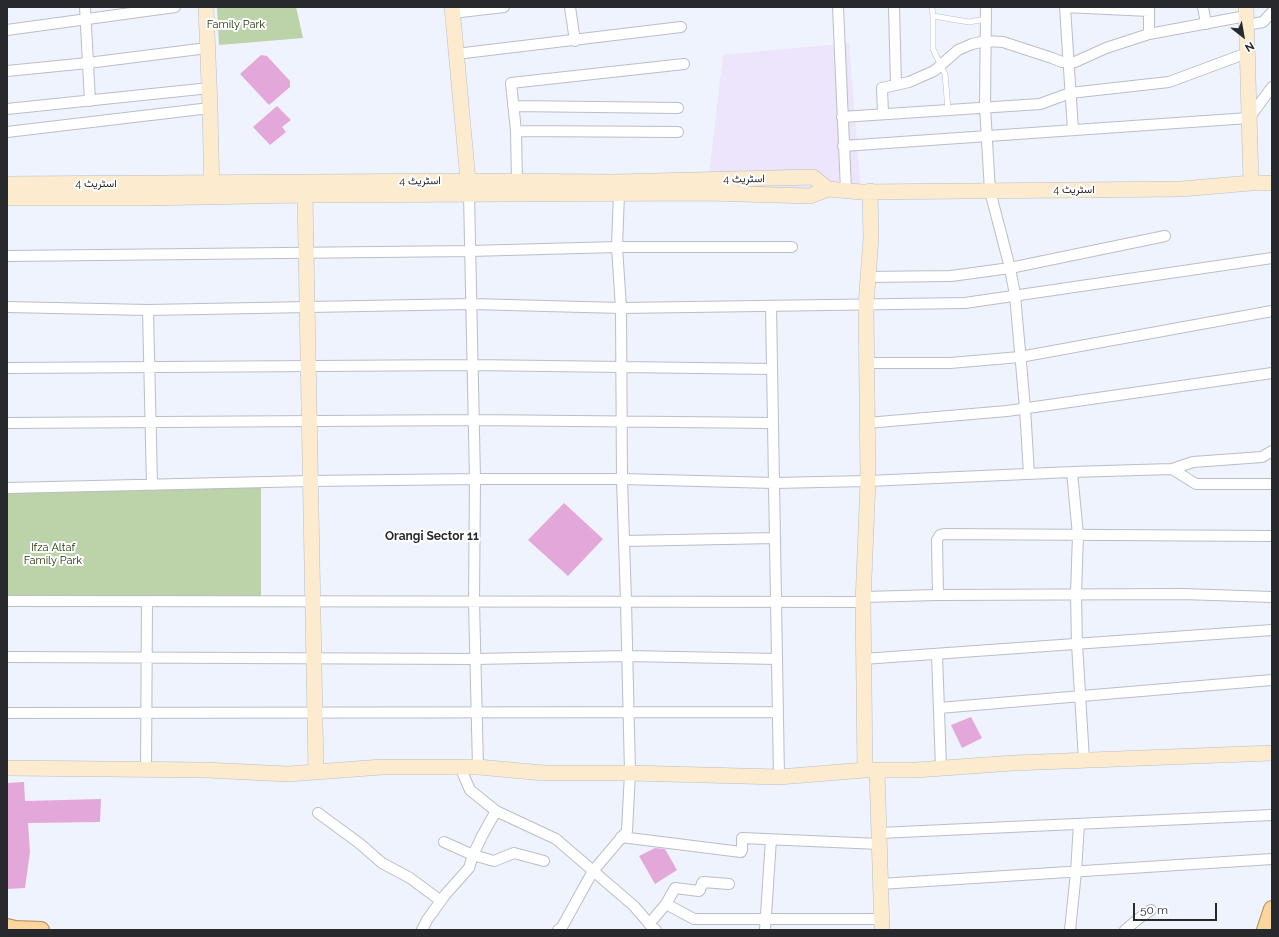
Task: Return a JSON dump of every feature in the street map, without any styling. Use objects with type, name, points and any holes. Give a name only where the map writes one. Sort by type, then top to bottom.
[{"type":"main road","points":[[1266,930],[1272,909]]},
{"type":"main road","points":[[7,927],[15,929],[42,930]]},
{"type":"street","points":[[85,7],[90,101]]},
{"type":"street","points":[[7,30],[175,7]]},
{"type":"street","points":[[206,7],[210,88],[212,191]]},
{"type":"street","points":[[478,767],[474,602],[474,420],[468,188],[452,10],[504,7]]},
{"type":"street","points":[[570,7],[574,41]]},
{"type":"street","points":[[838,7],[846,190]]},
{"type":"street","points":[[894,7],[896,85]]},
{"type":"street","points":[[986,7],[985,107],[990,190],[1010,268],[1015,295],[1029,474]]},
{"type":"street","points":[[1073,130],[1065,7],[1149,9],[1149,34]]},
{"type":"street","points":[[1203,7],[1206,24]]},
{"type":"street","points":[[883,114],[882,88],[909,82],[934,71],[958,50],[972,44],[986,41],[1003,42],[1062,62],[1075,62],[1106,48],[1149,34],[1246,16],[1263,22],[1272,12]]},
{"type":"street","points":[[1246,16],[1251,183]]},
{"type":"street","points":[[456,54],[681,27]]},
{"type":"street","points":[[7,71],[88,63],[207,48]]},
{"type":"street","points":[[842,117],[1040,104],[1070,93],[1169,82],[1247,53]]},
{"type":"street","points":[[517,181],[516,131],[511,83],[684,64]]},
{"type":"street","points":[[843,146],[1249,118],[1272,87]]},
{"type":"street","points":[[7,109],[210,88]]},
{"type":"street","points":[[513,106],[678,108]]},
{"type":"street","points":[[7,132],[210,108]]},
{"type":"street","points":[[516,131],[678,132]]},
{"type":"street","name":"اسٹریٹ 4","points":[[7,184],[305,195],[468,188],[517,181],[614,182],[813,177],[828,189]]},
{"type":"street","name":"اسٹریٹ 4","points":[[7,198],[212,191],[468,188],[619,193],[708,193],[810,196],[828,189],[870,192],[1181,189],[1251,183],[1272,183]]},
{"type":"street","points":[[666,904],[694,919],[765,919],[881,924],[879,838],[871,770],[864,659],[863,600],[868,482],[866,305],[871,238],[870,192]]},
{"type":"street","points":[[558,930],[562,927],[593,871],[627,831],[630,773],[622,479],[621,308],[617,247],[619,193]]},
{"type":"street","points":[[305,195],[316,772]]},
{"type":"street","points":[[868,277],[951,276],[1010,268],[1165,236]]},
{"type":"street","points":[[7,256],[470,251],[617,247],[792,247]]},
{"type":"street","points":[[7,307],[148,310],[471,304],[621,308],[964,303],[1272,258]]},
{"type":"street","points":[[771,306],[779,777]]},
{"type":"street","points":[[148,310],[152,485]]},
{"type":"street","points":[[867,363],[950,363],[1020,357],[1272,311]]},
{"type":"street","points":[[7,368],[472,365],[772,369]]},
{"type":"street","points":[[867,423],[1007,411],[1272,373]]},
{"type":"street","points":[[7,423],[474,420],[773,423]]},
{"type":"street","points":[[7,488],[475,479],[622,479],[774,483],[868,482],[1072,472],[1172,469],[1193,462],[1262,457],[1272,451]]},
{"type":"street","points":[[1172,469],[1196,484],[1272,484]]},
{"type":"street","points":[[1072,472],[1078,534],[1076,594],[1077,644],[1084,760]]},
{"type":"street","points":[[938,595],[937,540],[940,535],[944,534],[1272,536]]},
{"type":"street","points":[[624,541],[775,538]]},
{"type":"street","points":[[7,601],[776,603],[863,600],[938,595],[1183,594],[1272,597]]},
{"type":"street","points":[[146,769],[147,601]]},
{"type":"street","points":[[864,659],[1272,630]]},
{"type":"street","points":[[937,654],[941,768]]},
{"type":"street","points":[[7,657],[314,657],[475,659],[627,656],[776,658]]},
{"type":"street","points":[[939,708],[1272,680]]},
{"type":"street","points":[[7,713],[315,711],[477,713],[777,712]]},
{"type":"street","points":[[7,768],[205,770],[288,774],[382,767],[478,767],[544,773],[630,773],[779,777],[871,770],[916,770],[1012,763],[1272,753]]},
{"type":"street","points":[[460,767],[470,790],[496,811],[556,839],[634,906],[653,927],[675,888],[699,891],[703,882],[729,884]]},
{"type":"street","points":[[422,930],[427,920],[441,901],[470,868],[473,855],[496,811]]},
{"type":"street","points":[[318,813],[359,843],[382,863],[410,878],[441,901]]},
{"type":"street","points":[[622,837],[741,852],[742,838],[879,838],[1079,824],[1272,815]]},
{"type":"street","points":[[1070,930],[1079,824]]},
{"type":"street","points":[[764,930],[771,839]]},
{"type":"street","points":[[444,842],[473,855],[494,861],[514,853],[527,855],[544,861]]},
{"type":"street","points":[[880,884],[1272,859]]},
{"type":"street","points":[[1125,930],[1152,910]]},
{"type":"lane","points":[[932,7],[933,49],[946,74],[948,110]]},
{"type":"lane","points":[[933,16],[969,22],[986,19]]},
{"type":"shaded area","points":[[849,43],[861,192],[707,193],[723,55]]},
{"type":"green space","name":"Family Park","points":[[217,7],[296,7],[303,38],[219,45]]},
{"type":"green space","name":"Ifza Altaf Family Park","points":[[261,482],[261,601],[7,601],[7,488]]},
{"type":"building","points":[[261,55],[267,56],[290,81],[290,87],[269,105],[240,74]]},
{"type":"building","points":[[277,106],[291,120],[282,127],[286,132],[270,145],[253,127]]},
{"type":"building","points":[[564,503],[603,539],[568,576],[528,540]]},
{"type":"building","points":[[971,717],[982,738],[962,748],[951,725]]},
{"type":"building","points":[[24,782],[25,801],[101,799],[100,822],[28,823],[30,852],[25,888],[7,889],[7,783]]},
{"type":"building","points":[[655,848],[665,849],[677,870],[655,884],[639,856]]},
{"type":"district","name":"Orangi Sector 11","points":[[432,536]]}]
